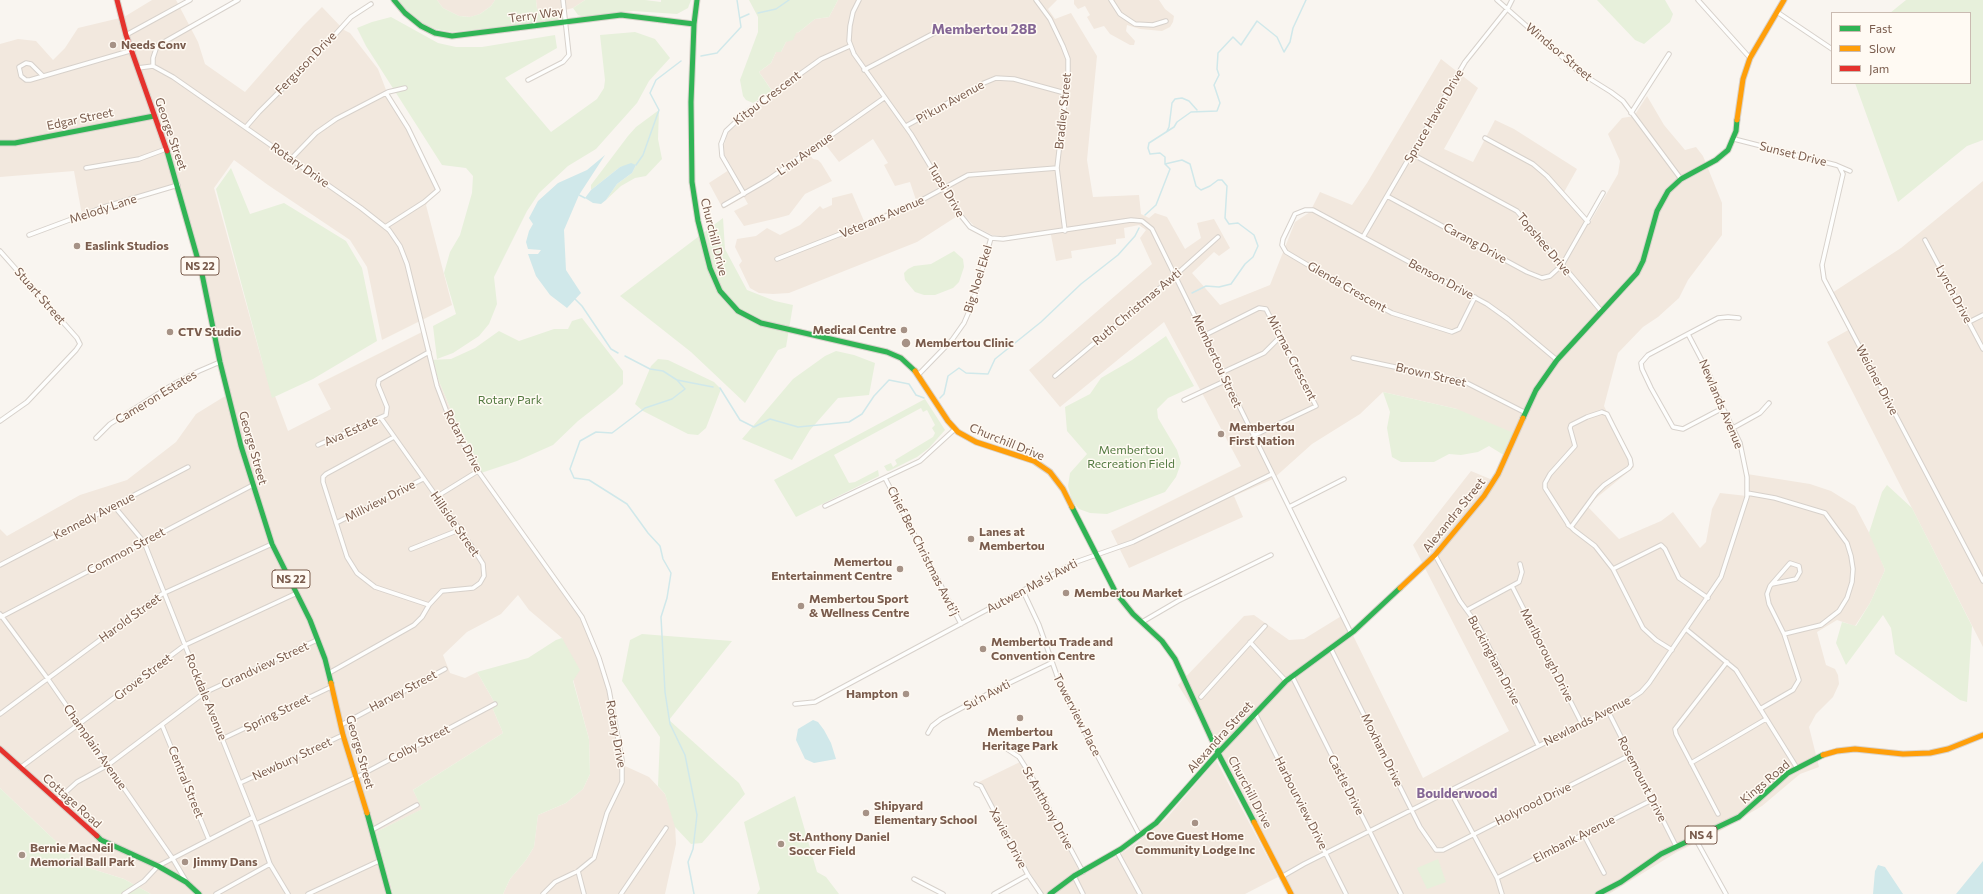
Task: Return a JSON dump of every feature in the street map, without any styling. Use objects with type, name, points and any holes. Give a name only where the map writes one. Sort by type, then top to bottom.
[{"type":"main road","name":"George Street","points":[[117,0],[126,34],[133,50],[178,186],[202,274],[220,362],[241,446],[272,544],[297,593],[329,673],[343,735],[357,777],[389,894]]},
{"type":"main road","name":"Terry Way","points":[[394,0],[405,14],[421,26],[436,33],[446,35],[463,36],[566,21],[628,15],[694,24]]},
{"type":"main road","name":"Churchill Drive","points":[[698,0],[694,24],[691,102],[692,186],[698,221],[710,268],[720,291],[738,311],[755,321],[891,354],[909,363],[919,374],[955,429],[971,440],[1030,459],[1047,469],[1063,489],[1116,593],[1142,622],[1162,641],[1175,659],[1218,753],[1291,894]]},
{"type":"main road","name":"Alexandra Street","points":[[1050,894],[1074,876],[1117,852],[1156,823],[1218,753],[1286,681],[1351,633],[1435,555],[1484,496],[1498,474],[1536,390],[1558,360],[1637,273],[1643,261],[1658,209],[1668,191],[1681,179],[1720,157],[1728,150],[1734,139],[1738,122],[1743,79],[1750,58],[1782,1]]},
{"type":"main road","name":"Edgar Street","points":[[0,143],[10,143],[154,116]]},
{"type":"main road","name":"Kings Road","points":[[1598,894],[1676,846],[1740,817],[1780,780],[1818,756],[1837,751],[1865,749],[1903,754],[1930,753],[1948,749],[1983,735]]},
{"type":"main road","name":"Cottage Road","points":[[0,749],[101,840],[158,866],[186,882],[198,894]]},
{"type":"street","points":[[126,34],[190,0]]},
{"type":"street","points":[[138,68],[153,66],[152,58],[157,46],[238,0]]},
{"type":"street","points":[[528,80],[567,59],[570,52],[563,0]]},
{"type":"street","points":[[850,46],[850,20],[859,0]]},
{"type":"street","name":"Bradley Street","points":[[1036,0],[1047,13],[1066,52],[1068,68],[1057,168],[1065,231]]},
{"type":"street","points":[[1111,0],[1120,14],[1131,22],[1146,25],[1166,21]]},
{"type":"street","name":"Windsor Street","points":[[1497,0],[1508,8],[1579,72],[1623,101],[1681,179]]},
{"type":"street","name":"Spruce Haven Drive","points":[[1363,237],[1465,62],[1508,8],[1512,0]]},
{"type":"street","points":[[1698,0],[1750,58]]},
{"type":"street","name":"Ferguson Drive","points":[[246,127],[258,112],[319,52],[351,16],[371,4]]},
{"type":"street","points":[[1777,12],[1831,48]]},
{"type":"street","points":[[864,70],[940,30]]},
{"type":"street","name":"Tupsi Drive","points":[[850,46],[864,70],[906,126],[966,223],[975,230],[991,238],[1013,239],[1131,220],[1142,221]]},
{"type":"street","name":"Kitpu Crescent","points":[[744,194],[722,156],[721,144],[726,131],[743,115],[821,59],[850,46]]},
{"type":"street","points":[[42,75],[31,64],[26,63],[19,67],[21,76],[26,80],[30,80],[42,75],[133,50]]},
{"type":"street","points":[[1631,113],[1668,54]]},
{"type":"street","name":"Rotary Drive","points":[[153,66],[173,77],[291,159],[385,227],[398,242],[406,259],[428,352],[442,399],[478,471],[580,614],[588,628],[609,690],[622,760],[623,779],[607,813],[596,854],[592,861],[555,882],[543,894]]},
{"type":"street","name":"Pi'kun Avenue","points":[[906,126],[984,82],[996,78],[1010,78],[1065,93]]},
{"type":"street","points":[[291,159],[326,126],[386,93],[404,88]]},
{"type":"street","points":[[385,227],[424,202],[438,190],[408,128],[386,93]]},
{"type":"street","name":"L'nu Avenue","points":[[724,206],[769,180],[884,98]]},
{"type":"street","points":[[1485,138],[1539,169],[1588,222]]},
{"type":"street","name":"Sunset Drive","points":[[1734,139],[1836,165],[1850,171]]},
{"type":"street","points":[[86,168],[139,159],[166,149]]},
{"type":"street","name":"Topshee Drive","points":[[1412,154],[1517,210],[1602,312]]},
{"type":"street","name":"Veterans Avenue","points":[[777,259],[909,207],[966,176],[975,174],[1057,168]]},
{"type":"street","name":"Weidner Drive","points":[[1840,168],[1843,174],[1822,264],[1824,280],[1983,581]]},
{"type":"street","name":"Melody Lane","points":[[29,235],[104,207],[178,186]]},
{"type":"street","points":[[1562,265],[1588,222],[1603,193]]},
{"type":"street","name":"Carang Drive","points":[[1387,196],[1539,278],[1550,276],[1562,265]]},
{"type":"street","name":"Glenda Crescent","points":[[1315,211],[1305,210],[1293,216],[1283,239],[1284,249],[1360,296],[1392,313],[1453,332],[1459,329],[1475,297]]},
{"type":"street","name":"Benson Drive","points":[[1315,211],[1475,297],[1506,317],[1558,360]]},
{"type":"street","name":"Membertou Street","points":[[1142,221],[1154,232],[1176,275],[1253,436],[1351,633]]},
{"type":"street","name":"Ruth Christmas Awti","points":[[1054,376],[1176,275],[1218,237]]},
{"type":"street","name":"Big Noel Ekel","points":[[919,374],[952,340],[966,319],[973,302],[991,238]]},
{"type":"street","name":"Lynch Drive","points":[[1925,240],[1983,349]]},
{"type":"street","name":"Stuart Street","points":[[0,251],[79,341],[78,349],[42,388],[22,406],[0,421]]},
{"type":"street","name":"Micmac Crescent","points":[[1205,335],[1263,308],[1269,312],[1316,406],[1253,436]]},
{"type":"street","points":[[1969,322],[1983,315]]},
{"type":"street","points":[[1722,408],[1683,429],[1676,429],[1669,421],[1642,369],[1641,363],[1645,357],[1722,317],[1739,318]]},
{"type":"street","name":"Newlands Avenue","points":[[1283,876],[1538,745],[1608,712],[1641,692],[1708,598],[1724,571],[1745,508],[1748,493],[1744,460],[1733,428],[1722,408],[1709,374],[1688,334]]},
{"type":"street","points":[[1223,372],[1264,353],[1281,336]]},
{"type":"street","name":"Ava Estate","points":[[318,445],[386,415],[388,409],[378,385],[379,380],[428,352]]},
{"type":"street","name":"Brown Street","points":[[1353,358],[1460,380],[1526,413]]},
{"type":"street","name":"Cameron Estates","points":[[96,438],[110,424],[172,385],[220,362]]},
{"type":"street","points":[[1184,400],[1226,380]]},
{"type":"street","points":[[1733,428],[1760,413],[1769,403]]},
{"type":"street","points":[[1571,527],[1596,493],[1604,485],[1629,468],[1630,465],[1630,459],[1626,448],[1606,414],[1602,412],[1596,413],[1571,425],[1570,428],[1575,446],[1550,474],[1545,486],[1554,505],[1571,527],[1595,546],[1613,569],[1643,628],[1656,640],[1672,650]]},
{"type":"street","name":"Hillside Street","points":[[329,673],[414,625],[442,591],[473,588],[479,584],[483,578],[483,564],[381,418]]},
{"type":"street","points":[[825,506],[924,458],[955,429]]},
{"type":"street","points":[[394,437],[324,476],[324,485],[348,559],[363,579],[377,588],[429,605]]},
{"type":"street","name":"Kennedy Avenue","points":[[0,565],[188,467]]},
{"type":"street","points":[[436,497],[478,471]]},
{"type":"street","name":"Autwen Ma'sl Awti","points":[[795,704],[815,702],[1076,562],[1132,542],[1272,474]]},
{"type":"street","name":"Millview Drive","points":[[336,523],[423,478]]},
{"type":"street","name":"Chief Ben Christmas Awti'j","points":[[885,478],[961,624]]},
{"type":"street","points":[[1289,507],[1344,479]]},
{"type":"street","name":"Common Street","points":[[1,616],[253,485]]},
{"type":"street","points":[[1748,493],[1824,512],[1847,543],[1851,556],[1853,569],[1850,591],[1843,605],[1834,616],[1821,626],[1784,634]]},
{"type":"street","name":"Rockdale Avenue","points":[[114,506],[144,542],[256,824],[270,864],[288,894]]},
{"type":"street","points":[[412,549],[459,530]]},
{"type":"street","name":"Harold Street","points":[[0,714],[164,593],[272,544]]},
{"type":"street","points":[[1613,569],[1661,545],[1679,578],[1708,598]]},
{"type":"street","points":[[1142,622],[1178,601],[1271,555]]},
{"type":"street","name":"Buckingham Drive","points":[[1435,555],[1460,602],[1482,632],[1538,745]]},
{"type":"street","points":[[1760,709],[1792,691],[1798,683],[1799,676],[1784,634],[1768,601],[1767,592],[1772,584],[1790,563],[1799,566],[1800,572],[1796,579],[1772,584]]},
{"type":"street","points":[[1467,610],[1492,595],[1512,586],[1521,578],[1522,570],[1520,564]]},
{"type":"street","name":"Marlborough Drive","points":[[1512,586],[1582,724]]},
{"type":"street","name":"Towerview Place","points":[[1023,591],[1046,645],[1051,663],[1067,699],[1140,836]]},
{"type":"street","name":"Grove Street","points":[[20,768],[185,645],[297,593]]},
{"type":"street","name":"Champlain Avenue","points":[[1,616],[48,679],[108,765],[173,859],[186,882]]},
{"type":"street","points":[[1201,697],[1265,626]]},
{"type":"street","points":[[1686,630],[1736,670],[1797,768]]},
{"type":"street","name":"Grandview Street","points":[[57,800],[82,779],[108,765],[204,694],[317,640]]},
{"type":"street","points":[[1250,642],[1286,681]]},
{"type":"street","name":"Moxham Drive","points":[[1331,648],[1420,827],[1436,850]]},
{"type":"street","points":[[1718,814],[1676,734],[1675,728],[1694,706],[1727,662]]},
{"type":"street","name":"Su'n Awti","points":[[928,733],[932,726],[942,719],[999,688],[1051,663]]},
{"type":"street","name":"Harvey Street","points":[[341,725],[445,669]]},
{"type":"street","name":"Castle Drive","points":[[1292,676],[1401,894]]},
{"type":"street","name":"Spring Street","points":[[222,739],[331,687]]},
{"type":"street","name":"Colby Street","points":[[256,824],[357,777],[495,704]]},
{"type":"street","name":"Rosemount Drive","points":[[1608,712],[1676,846]]},
{"type":"street","name":"Harbourview Drive","points":[[1255,713],[1346,894]]},
{"type":"street","points":[[1691,763],[1766,720]]},
{"type":"street","name":"Central Street","points":[[162,724],[209,840]]},
{"type":"street","name":"Newbury Street","points":[[240,784],[343,735]]},
{"type":"street","name":"St Anthony Drive","points":[[1007,749],[1019,757],[1033,779],[1083,872]]},
{"type":"street","name":"Holyrood Drive","points":[[1436,850],[1443,850],[1630,755]]},
{"type":"street","name":"Xavier Drive","points":[[976,784],[981,786],[1028,875],[1041,894]]},
{"type":"street","points":[[1450,791],[1472,835],[1497,878],[1502,894]]},
{"type":"street","name":"Elmbank Avenue","points":[[1497,878],[1652,800]]},
{"type":"street","points":[[372,830],[417,805]]},
{"type":"street","points":[[124,894],[144,881],[158,866],[253,817]]},
{"type":"street","points":[[621,894],[666,828]]},
{"type":"street","points":[[1584,835],[1604,873]]},
{"type":"street","points":[[1695,838],[1726,894]]},
{"type":"street","points":[[1117,852],[1140,894]]},
{"type":"street","points":[[308,894],[380,860]]},
{"type":"street","points":[[216,894],[270,864]]},
{"type":"street","points":[[578,870],[584,894]]},
{"type":"street","points":[[994,894],[1028,875]]},
{"type":"street","points":[[1074,876],[1083,894]]},
{"type":"street","points":[[914,879],[943,894]]},
{"type":"shaded area","points":[[152,0],[176,0],[198,42],[205,64],[245,92],[303,26],[322,7],[344,30],[350,33],[378,69],[388,95],[438,187],[426,205],[452,305],[382,340],[367,267],[350,240],[268,185],[234,160],[214,188],[262,361],[288,431],[331,409],[318,384],[426,330],[430,360],[478,474],[586,624],[604,669],[625,766],[649,777],[665,794],[675,823],[676,844],[665,894],[503,894],[510,879],[526,860],[534,847],[538,815],[566,803],[583,789],[590,774],[589,739],[562,638],[529,610],[518,595],[501,614],[467,632],[443,655],[450,673],[465,678],[477,672],[496,705],[492,707],[503,733],[413,790],[423,809],[376,832],[393,894],[151,894],[124,879],[89,868],[67,852],[0,788],[0,529],[7,536],[80,495],[127,480],[176,442],[196,414],[230,393],[177,185],[82,215],[74,171],[0,177],[0,44],[18,39],[36,41],[53,60],[65,48],[78,28],[124,17]]},
{"type":"shaded area","points":[[437,0],[495,0],[491,6],[480,14],[471,17],[459,16],[443,8]]},
{"type":"shaded area","points":[[536,0],[585,0],[573,8],[553,13],[552,9],[537,9]]},
{"type":"shaded area","points":[[838,0],[1057,0],[1048,9],[1055,19],[1071,13],[1097,56],[1087,160],[1093,197],[1139,195],[1141,214],[1149,218],[1155,213],[1167,217],[1185,249],[1201,238],[1197,223],[1214,219],[1230,248],[1219,256],[1214,252],[1192,273],[1220,305],[1270,285],[1295,222],[1310,212],[1320,192],[1352,205],[1367,183],[1441,59],[1478,88],[1444,149],[1473,162],[1495,120],[1514,129],[1577,169],[1563,194],[1589,224],[1618,174],[1620,161],[1608,134],[1622,118],[1634,116],[1647,96],[1664,125],[1685,150],[1696,147],[1703,156],[1722,203],[1722,235],[1688,280],[1679,298],[1658,317],[1643,327],[1618,353],[1604,406],[1634,467],[1595,499],[1588,507],[1619,539],[1661,521],[1673,512],[1700,548],[1706,542],[1712,509],[1720,493],[1747,496],[1747,474],[1810,484],[1831,491],[1855,506],[1875,544],[1885,570],[1870,603],[1855,626],[1837,620],[1817,632],[1826,665],[1835,669],[1838,675],[1839,684],[1833,697],[1816,714],[1809,727],[1819,767],[1800,774],[1762,806],[1718,832],[1677,852],[1609,894],[1291,894],[1220,751],[1178,685],[1244,616],[1254,615],[1289,640],[1304,639],[1343,615],[1423,778],[1509,731],[1413,545],[1471,471],[1495,481],[1507,457],[1457,409],[1383,392],[1360,414],[1312,444],[1273,479],[1234,496],[1243,517],[1129,568],[1111,531],[1241,466],[1164,322],[1060,407],[1029,370],[1152,264],[1140,238],[1146,230],[1139,225],[1124,228],[1125,238],[1116,239],[1116,244],[1071,251],[1072,258],[1056,261],[1050,230],[1008,237],[992,235],[974,226],[962,213],[917,242],[789,293],[759,293],[750,288],[739,265],[742,261],[735,247],[737,239],[756,236],[767,228],[780,235],[800,225],[820,206],[823,209],[832,205],[832,198],[852,193],[864,221],[916,200],[910,182],[895,186],[884,165],[888,163],[873,139],[839,162],[825,144],[810,155],[813,159],[818,160],[821,163],[832,181],[805,194],[789,215],[778,218],[744,226],[734,211],[748,204],[744,197],[723,209],[709,183],[732,168],[724,154],[723,148],[728,132],[775,95],[759,72],[771,63],[776,52],[781,52],[786,42],[795,33],[799,32],[815,19],[829,17]]},
{"type":"shaded area","points":[[1074,0],[1159,0],[1165,9],[1174,16],[1173,22],[1170,27],[1162,31],[1140,29],[1127,25],[1126,31],[1135,41],[1134,45],[1130,45],[1110,34],[1104,26],[1094,29],[1087,17],[1090,15],[1085,6],[1078,9],[1074,4]]},
{"type":"shaded area","points":[[1983,181],[1983,647],[1827,342],[1850,329],[1832,293],[1901,248]]},
{"type":"shaded area","points":[[1216,760],[1278,877],[1245,894],[1055,894],[1075,876],[1118,856],[1142,839],[1166,819]]},
{"type":"shaded area","points":[[1020,762],[1079,870],[1046,894],[1043,894],[1030,873],[979,782]]},
{"type":"green space","points":[[398,0],[437,0],[443,8],[459,16],[470,17],[480,14],[491,6],[495,0],[536,0],[537,9],[552,9],[553,12],[561,11],[561,16],[560,19],[554,21],[452,32],[436,29],[424,24],[411,15]]},
{"type":"green space","points":[[585,0],[645,0],[661,2],[661,0],[691,0],[688,8],[677,14],[633,11],[584,17],[578,15],[573,8]]},
{"type":"green space","points":[[749,0],[838,0],[829,17],[815,19],[796,33],[793,40],[786,42],[781,52],[776,52],[771,63],[759,72],[772,91],[753,103],[746,100],[743,96],[740,80],[758,32],[758,17]]},
{"type":"green space","points":[[1597,0],[1665,0],[1673,14],[1670,22],[1644,44],[1635,40]]},
{"type":"green space","points":[[1906,0],[1983,0],[1983,140],[1967,146],[1898,202],[1855,84],[1971,84],[1971,12],[1891,12]]},
{"type":"green space","points":[[391,17],[438,43],[456,47],[482,47],[555,35],[557,48],[505,78],[551,132],[597,99],[604,88],[605,80],[600,35],[635,32],[655,39],[670,58],[649,81],[637,103],[596,149],[568,166],[539,193],[527,211],[494,277],[497,304],[489,324],[479,336],[453,353],[437,359],[433,326],[456,314],[444,273],[450,252],[460,235],[472,193],[473,176],[466,168],[442,165],[366,46],[357,28]]},
{"type":"green space","points":[[659,110],[658,139],[662,159],[646,176],[635,178],[621,186],[606,200],[617,184],[632,173],[636,165],[620,167],[591,190],[591,185],[628,136],[636,127]]},
{"type":"green space","points":[[231,168],[250,214],[284,203],[346,241],[362,268],[377,341],[313,379],[272,398],[216,189]]},
{"type":"green space","points":[[723,218],[725,249],[747,290],[775,301],[793,305],[786,347],[778,350],[745,403],[691,352],[620,296]]},
{"type":"green space","points":[[954,251],[963,259],[964,267],[959,282],[953,288],[935,295],[924,295],[915,292],[905,280],[904,273],[908,269],[914,266],[931,264]]},
{"type":"green space","name":"Rotary Park","points":[[582,318],[623,371],[623,384],[578,421],[553,445],[517,461],[478,474],[430,360],[451,359],[475,348],[499,331],[519,341],[554,329],[568,329],[572,321]]},
{"type":"green space","name":"Membertou Recreation Field","points":[[1166,336],[1194,386],[1168,398],[1157,409],[1158,418],[1177,450],[1181,463],[1176,477],[1165,492],[1107,514],[1090,513],[1079,509],[1072,501],[1068,486],[1070,473],[1087,454],[1067,431],[1065,407],[1090,394],[1101,378],[1132,360]]},
{"type":"green space","points":[[836,351],[854,355],[875,363],[869,395],[838,398],[810,430],[792,460],[742,439],[793,379],[825,356]]},
{"type":"green space","points":[[658,359],[668,360],[714,382],[721,389],[706,428],[698,435],[688,434],[643,411],[635,404],[651,366]]},
{"type":"green space","points":[[1383,392],[1457,409],[1516,434],[1507,457],[1489,446],[1478,452],[1461,455],[1449,454],[1434,462],[1401,462],[1392,457],[1387,428],[1390,412]]},
{"type":"green space","points":[[925,399],[945,430],[929,448],[917,457],[889,471],[887,471],[884,466],[891,463],[893,467],[897,464],[895,460],[933,437],[935,433],[932,428],[935,425],[927,410],[923,412],[921,408],[834,455],[849,483],[855,482],[878,470],[879,476],[796,517],[774,480]]},
{"type":"green space","points":[[1887,485],[1912,508],[1972,626],[1967,702],[1960,700],[1895,654],[1891,628],[1883,615],[1846,665],[1836,643],[1842,622],[1856,626],[1870,603],[1885,570],[1869,533],[1882,492]]},
{"type":"green space","points":[[642,634],[732,641],[669,720],[739,783],[745,794],[702,843],[691,844],[675,827],[665,794],[658,786],[660,737],[622,681],[630,640]]},
{"type":"green space","points":[[562,638],[580,670],[573,681],[589,739],[590,774],[583,789],[566,803],[538,815],[534,847],[526,860],[510,879],[503,894],[393,894],[376,832],[422,809],[413,790],[503,733],[492,707],[496,705],[477,672],[528,658],[556,640]]},
{"type":"green space","points":[[0,788],[67,852],[89,868],[124,879],[151,894],[0,894]]},
{"type":"green space","points":[[795,796],[817,872],[826,877],[839,894],[757,894],[760,889],[744,822]]},
{"type":"green space","points":[[1438,859],[1446,882],[1427,889],[1417,868]]},
{"type":"water","points":[[605,155],[579,195],[564,230],[566,270],[581,293],[567,308],[550,295],[536,276],[528,254],[538,254],[541,250],[528,249],[526,242],[533,224],[529,218],[538,201],[558,183],[587,170]]},
{"type":"water","points":[[631,163],[636,165],[632,173],[617,184],[606,200],[601,204],[593,203],[585,198],[591,190],[620,167]]},
{"type":"water","points":[[813,720],[818,722],[824,730],[831,743],[836,759],[814,763],[805,759],[796,740],[798,729]]},
{"type":"water","points":[[1983,861],[1983,894],[1956,894]]},
{"type":"water","points":[[1878,865],[1885,867],[1903,894],[1873,894],[1875,871]]},
{"type":"waterway","points":[[701,56],[717,53],[741,27],[737,0]]},
{"type":"waterway","points":[[758,13],[776,9],[789,0]]},
{"type":"waterway","points":[[1165,164],[1165,157],[1160,153],[1150,154],[1148,148],[1149,143],[1174,127],[1177,122],[1191,112],[1217,111],[1220,103],[1214,85],[1219,75],[1217,69],[1218,53],[1233,37],[1241,45],[1257,21],[1277,37],[1284,52],[1290,42],[1293,28],[1306,0]]},
{"type":"waterway","points":[[740,18],[749,14]]},
{"type":"waterway","points":[[636,165],[643,155],[659,110],[650,93],[656,80],[681,61]]},
{"type":"waterway","points":[[1167,131],[1169,127],[1172,103],[1175,99],[1182,98],[1189,101],[1197,110]]},
{"type":"waterway","points":[[1165,164],[1182,160],[1190,164],[1196,186],[1201,190],[1218,180],[1222,180],[1227,186],[1225,218],[1229,224],[1238,223],[1254,235],[1258,246],[1253,257],[1245,264],[1231,284],[1219,287],[1206,286],[1192,293]]},
{"type":"waterway","points":[[1145,215],[1156,205],[1170,169],[1165,164]]},
{"type":"waterway","points":[[579,195],[585,198]]},
{"type":"waterway","points":[[940,398],[944,394],[948,376],[959,368],[966,373],[988,374],[995,359],[1041,322],[1081,284],[1118,255],[1135,236],[1139,228]]},
{"type":"waterway","points":[[575,299],[582,306],[611,349],[618,353]]},
{"type":"waterway","points":[[625,356],[650,369],[663,371],[677,380],[685,389],[672,399],[645,408],[612,433],[596,432],[580,441],[570,469],[574,478],[589,480],[627,504],[648,533],[660,546],[663,559],[671,573],[667,598],[661,617],[665,692],[670,724],[685,755],[697,815],[693,849],[688,862],[694,894]]},
{"type":"waterway","points":[[677,380],[713,387]]},
{"type":"waterway","points":[[720,388],[740,420],[754,427],[770,419],[798,427],[849,422],[862,414],[874,396],[889,380],[909,384],[916,395],[924,398]]},
{"type":"traffic: fast","points":[[394,0],[405,13],[421,26],[435,33],[452,36],[621,15],[694,24]]},
{"type":"traffic: fast","points":[[697,0],[694,24],[691,102],[692,182],[698,221],[710,268],[720,291],[738,311],[761,323],[887,352],[901,358],[915,371]]},
{"type":"traffic: fast","points":[[0,143],[15,143],[154,116]]},
{"type":"traffic: fast","points":[[1523,418],[1536,390],[1557,360],[1637,273],[1643,261],[1657,211],[1668,191],[1681,179],[1716,160],[1728,150],[1736,131],[1737,120]]},
{"type":"traffic: fast","points":[[167,151],[202,274],[220,362],[241,446],[272,544],[310,620],[325,659],[331,683]]},
{"type":"traffic: fast","points":[[1072,507],[1116,593],[1133,614],[1162,641],[1175,659],[1218,753],[1254,822]]},
{"type":"traffic: fast","points":[[1050,894],[1074,876],[1121,849],[1156,823],[1218,753],[1286,681],[1354,631],[1400,588]]},
{"type":"traffic: fast","points":[[1598,894],[1621,882],[1661,854],[1739,817],[1788,773],[1823,755]]},
{"type":"traffic: fast","points":[[367,813],[389,894]]},
{"type":"traffic: fast","points":[[97,836],[101,840],[158,866],[186,882],[199,894]]},
{"type":"traffic: slow","points":[[1737,120],[1743,79],[1750,58],[1784,0]]},
{"type":"traffic: slow","points":[[915,371],[948,421],[958,432],[976,442],[1034,461],[1050,472],[1063,489],[1072,507]]},
{"type":"traffic: slow","points":[[1400,588],[1435,555],[1484,496],[1498,474],[1523,418]]},
{"type":"traffic: slow","points":[[331,683],[343,735],[367,813]]},
{"type":"traffic: slow","points":[[1823,755],[1837,751],[1855,749],[1903,754],[1930,753],[1948,749],[1983,735]]},
{"type":"traffic: slow","points":[[1254,822],[1291,894]]},
{"type":"traffic: jam","points":[[117,0],[126,35],[167,151]]},
{"type":"traffic: jam","points":[[0,749],[97,836]]},
{"type":"place","name":"Needs Conv","points":[[113,45]]},
{"type":"place","name":"Easlink Studios","points":[[77,246]]},
{"type":"place","name":"Medical Centre","points":[[904,330]]},
{"type":"place","name":"CTV Studio","points":[[170,332]]},
{"type":"place","name":"Membertou Clinic","points":[[906,343]]},
{"type":"place","name":"Membertou First Nation","points":[[1221,434]]},
{"type":"place","name":"Lanes at Membertou","points":[[971,539]]},
{"type":"place","name":"Memertou Entertainment Centre","points":[[900,569]]},
{"type":"place","name":"Membertou Market","points":[[1066,593]]},
{"type":"place","name":"Membertou Sport & Wellness Centre","points":[[801,606]]},
{"type":"place","name":"Membertou Trade and Convention Centre","points":[[983,649]]},
{"type":"place","name":"Hampton","points":[[906,694]]},
{"type":"place","name":"Membertou Heritage Park","points":[[1020,718]]},
{"type":"place","name":"Shipyard Elementary School","points":[[866,813]]},
{"type":"place","name":"Cove Guest Home Community Lodge Inc","points":[[1195,823]]},
{"type":"place","name":"St.Anthony Daniel Soccer Field","points":[[781,844]]},
{"type":"place","name":"Bernie MacNeil Memorial Ball Park","points":[[22,855]]},
{"type":"place","name":"Jimmy Dans","points":[[185,862]]},
{"type":"district","name":"Membertou 28B","points":[[984,29]]},
{"type":"district","name":"Boulderwood","points":[[1457,794]]}]
